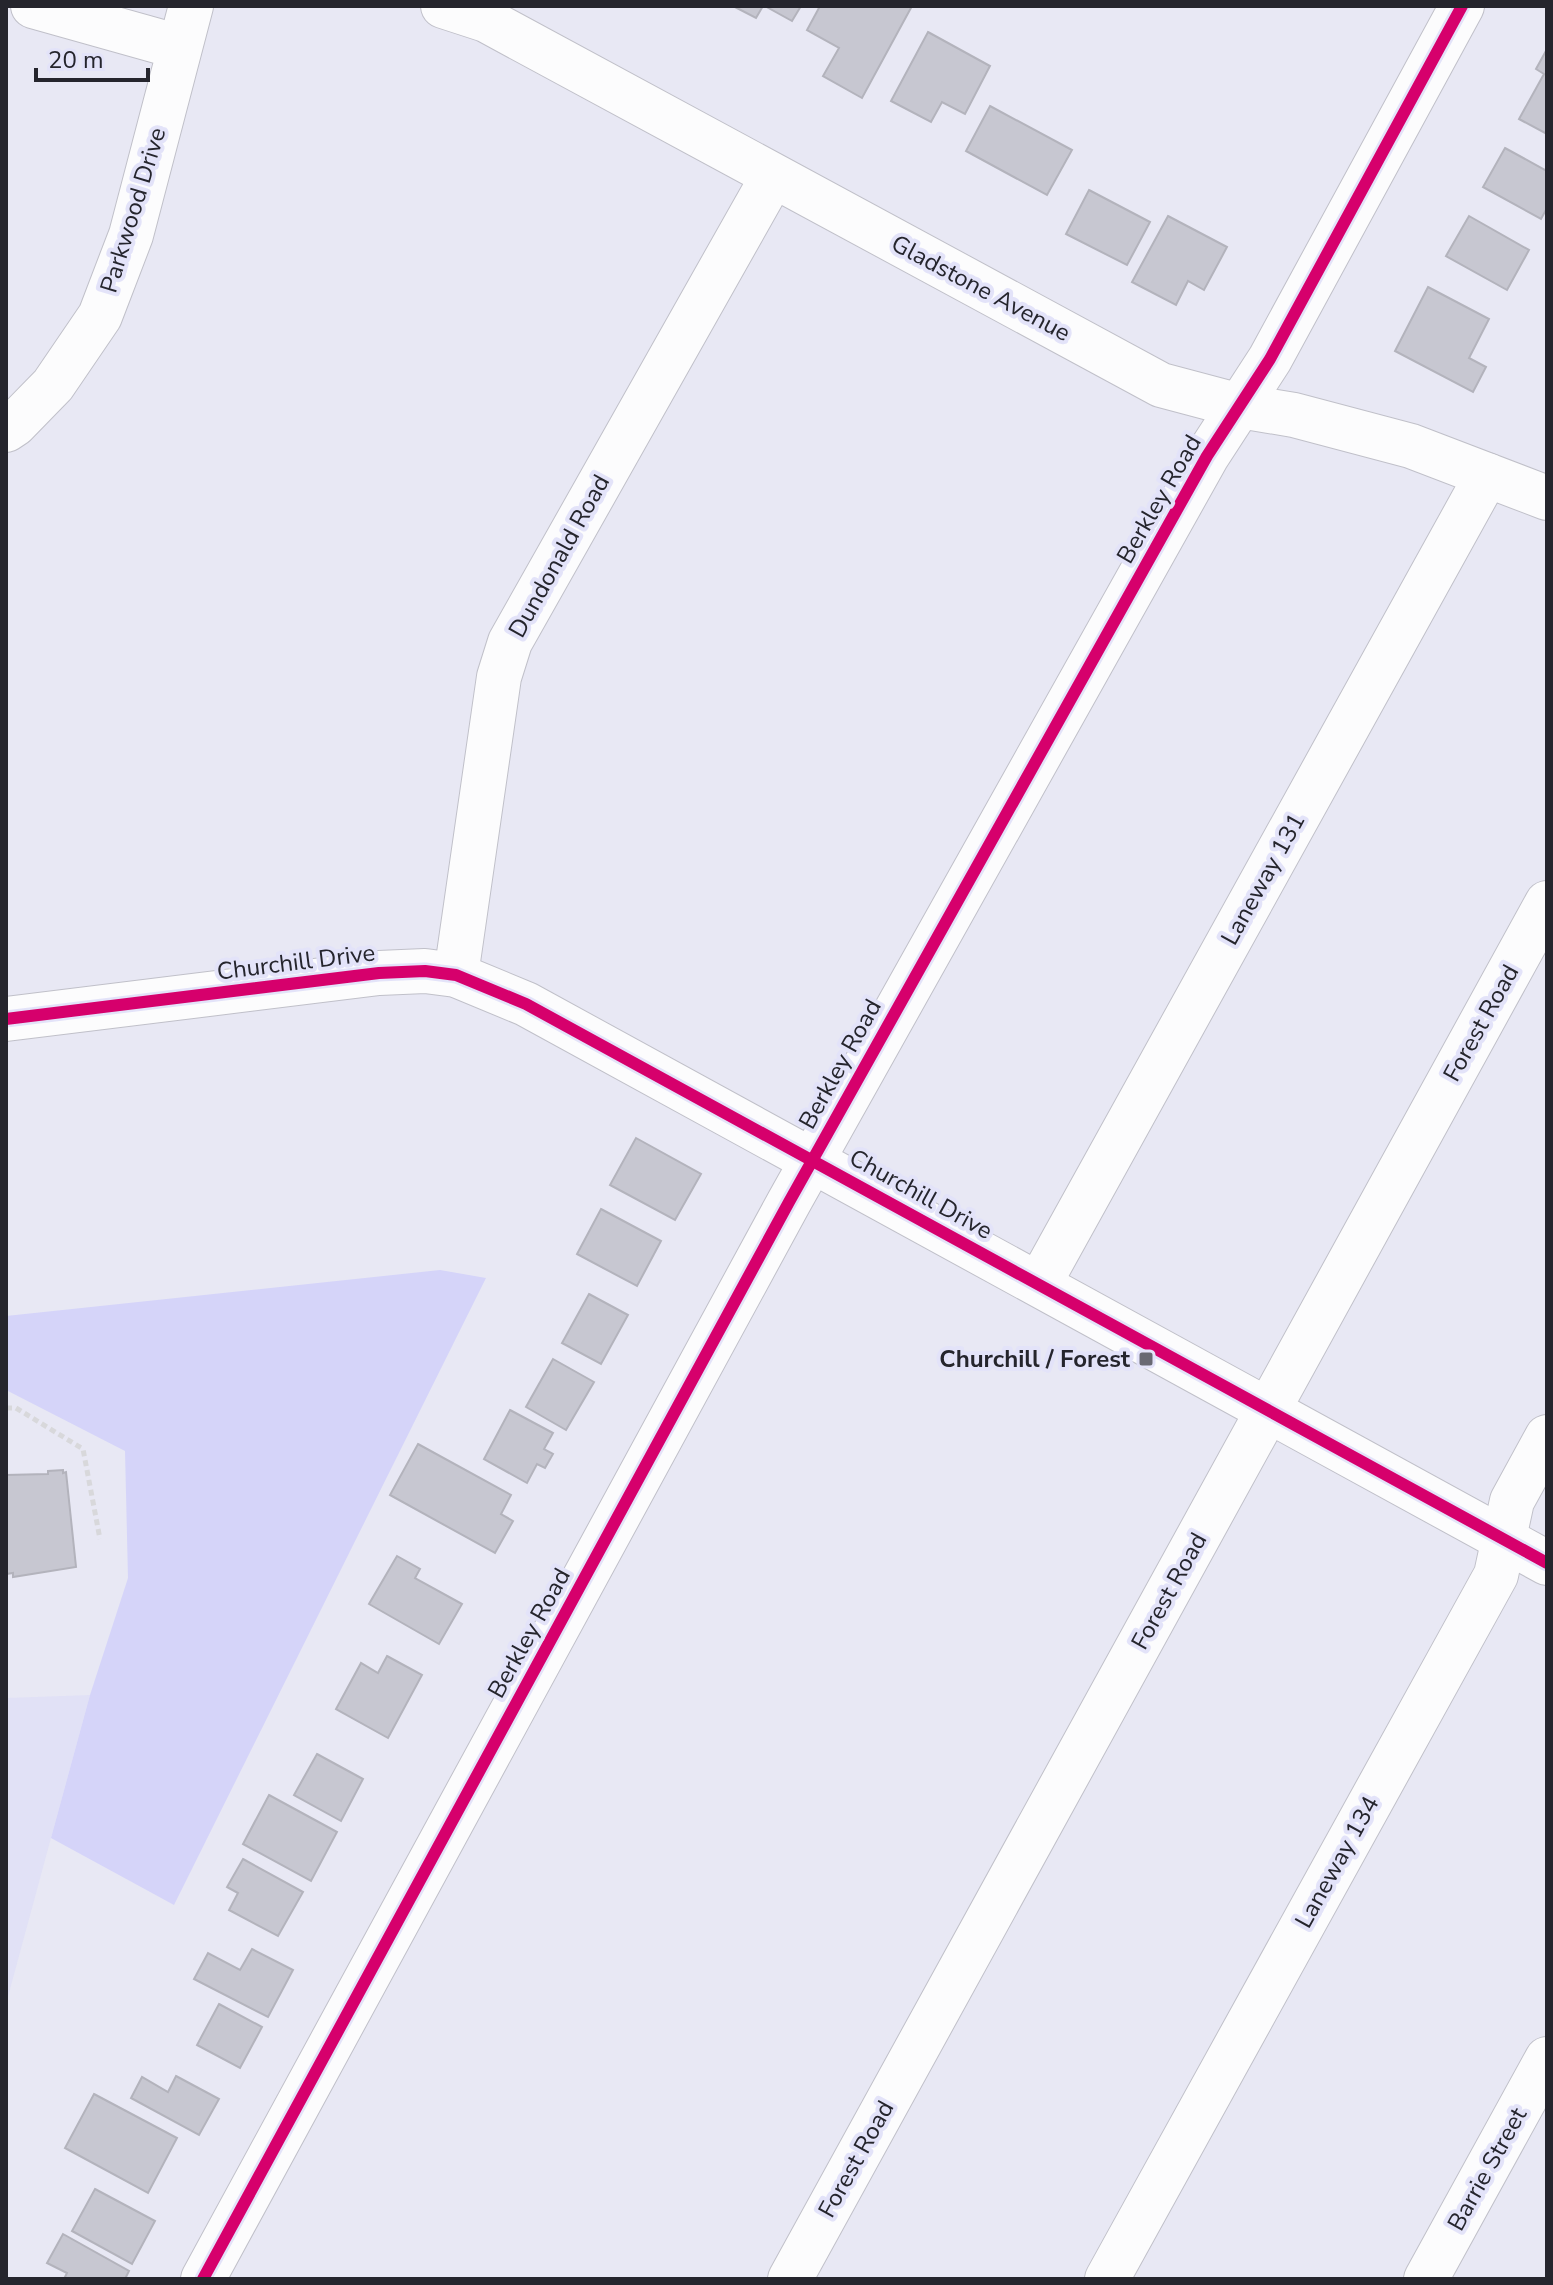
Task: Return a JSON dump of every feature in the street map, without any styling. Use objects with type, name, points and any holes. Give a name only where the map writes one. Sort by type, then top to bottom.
[{"type":"street","points":[[33,6],[179,47]]},
{"type":"street","name":"Parkwood Drive","points":[[6,430],[53,385],[100,316],[131,235],[191,6]]},
{"type":"street","name":"Gladstone Avenue","points":[[443,6],[486,20],[1161,385],[1411,446],[1547,498]]},
{"type":"street","name":"Berkley Road","points":[[203,2279],[812,1159],[1207,456],[1270,359],[1462,6]]},
{"type":"street","name":"Dundonald Road","points":[[456,975],[499,677],[510,642],[773,176]]},
{"type":"street","name":"Laneway 131","points":[[1039,1284],[1487,475]]},
{"type":"street","name":"Forest Road","points":[[790,2279],[1547,903]]},
{"type":"street","name":"Churchill Drive","points":[[6,1019],[379,973],[425,971],[456,975],[526,1004],[1547,1563]]},
{"type":"street","name":"Laneway 134","points":[[1107,2279],[1496,1575],[1512,1501],[1547,1437]]},
{"type":"street","name":"Barrie Street","points":[[1426,2279],[1547,2059]]},
{"type":"path","points":[[6,1408],[16,1408],[83,1449],[100,1539]]},
{"type":"shaded area","points":[[440,1270],[486,1278],[174,1905],[51,1838],[90,1695],[128,1578],[125,1451],[6,1390],[6,1316]]},
{"type":"shaded area","points":[[90,1695],[51,1838],[6,2004],[6,1698]]},
{"type":"building","points":[[733,6],[763,6],[756,18]]},
{"type":"building","points":[[765,6],[801,6],[792,21]]},
{"type":"building","points":[[820,6],[912,6],[862,98],[823,76],[839,48],[807,30]]},
{"type":"building","points":[[928,32],[990,66],[965,114],[942,102],[931,122],[891,101]]},
{"type":"building","points":[[1547,49],[1547,134],[1519,119],[1544,74],[1536,69]]},
{"type":"building","points":[[990,106],[1072,150],[1047,195],[966,151]]},
{"type":"building","points":[[1505,148],[1547,171],[1547,208],[1541,219],[1483,187]]},
{"type":"building","points":[[1089,190],[1150,222],[1127,265],[1066,234]]},
{"type":"building","points":[[1168,216],[1227,247],[1204,290],[1188,281],[1176,305],[1132,282]]},
{"type":"building","points":[[1469,216],[1529,250],[1507,290],[1446,256]]},
{"type":"building","points":[[1428,287],[1489,319],[1469,358],[1486,367],[1473,392],[1395,351]]},
{"type":"building","points":[[636,1138],[701,1174],[675,1220],[610,1185]]},
{"type":"building","points":[[601,1209],[661,1241],[637,1286],[577,1254]]},
{"type":"building","points":[[589,1294],[628,1315],[601,1364],[562,1343]]},
{"type":"building","points":[[553,1359],[594,1382],[566,1430],[526,1407]]},
{"type":"building","points":[[510,1410],[553,1433],[544,1449],[553,1454],[545,1468],[537,1464],[527,1483],[484,1459]]},
{"type":"building","points":[[418,1444],[511,1495],[501,1514],[513,1521],[495,1553],[390,1495]]},
{"type":"building","points":[[63,1470],[63,1473],[66,1472],[76,1567],[13,1577],[13,1573],[6,1574],[6,1475],[48,1474],[48,1471]]},
{"type":"building","points":[[397,1556],[420,1569],[415,1578],[462,1604],[439,1644],[369,1604]]},
{"type":"building","points":[[387,1656],[422,1675],[388,1738],[336,1709],[361,1663],[378,1673]]},
{"type":"building","points":[[317,1754],[363,1779],[341,1821],[294,1795]]},
{"type":"building","points":[[269,1795],[337,1832],[311,1881],[243,1844]]},
{"type":"building","points":[[243,1859],[303,1892],[278,1936],[229,1910],[238,1893],[227,1887]]},
{"type":"building","points":[[252,1949],[293,1970],[268,2017],[194,1979],[208,1953],[240,1970]]},
{"type":"building","points":[[219,2004],[262,2027],[240,2068],[197,2045]]},
{"type":"building","points":[[176,2076],[219,2099],[199,2135],[131,2098],[142,2077],[168,2092]]},
{"type":"building","points":[[94,2094],[177,2138],[148,2193],[65,2148]]},
{"type":"building","points":[[95,2189],[155,2221],[132,2264],[72,2231]]},
{"type":"building","points":[[63,2234],[129,2271],[125,2279],[64,2279],[67,2273],[47,2263]]},
{"type":"cycle path","points":[[203,2279],[789,1202],[1207,456],[1270,359],[1462,6]]},
{"type":"cycle path","points":[[6,1019],[379,973],[425,971],[456,975],[526,1004],[1547,1563]]},
{"type":"place","name":"Churchill / Forest","points":[[1146,1359]]}]
